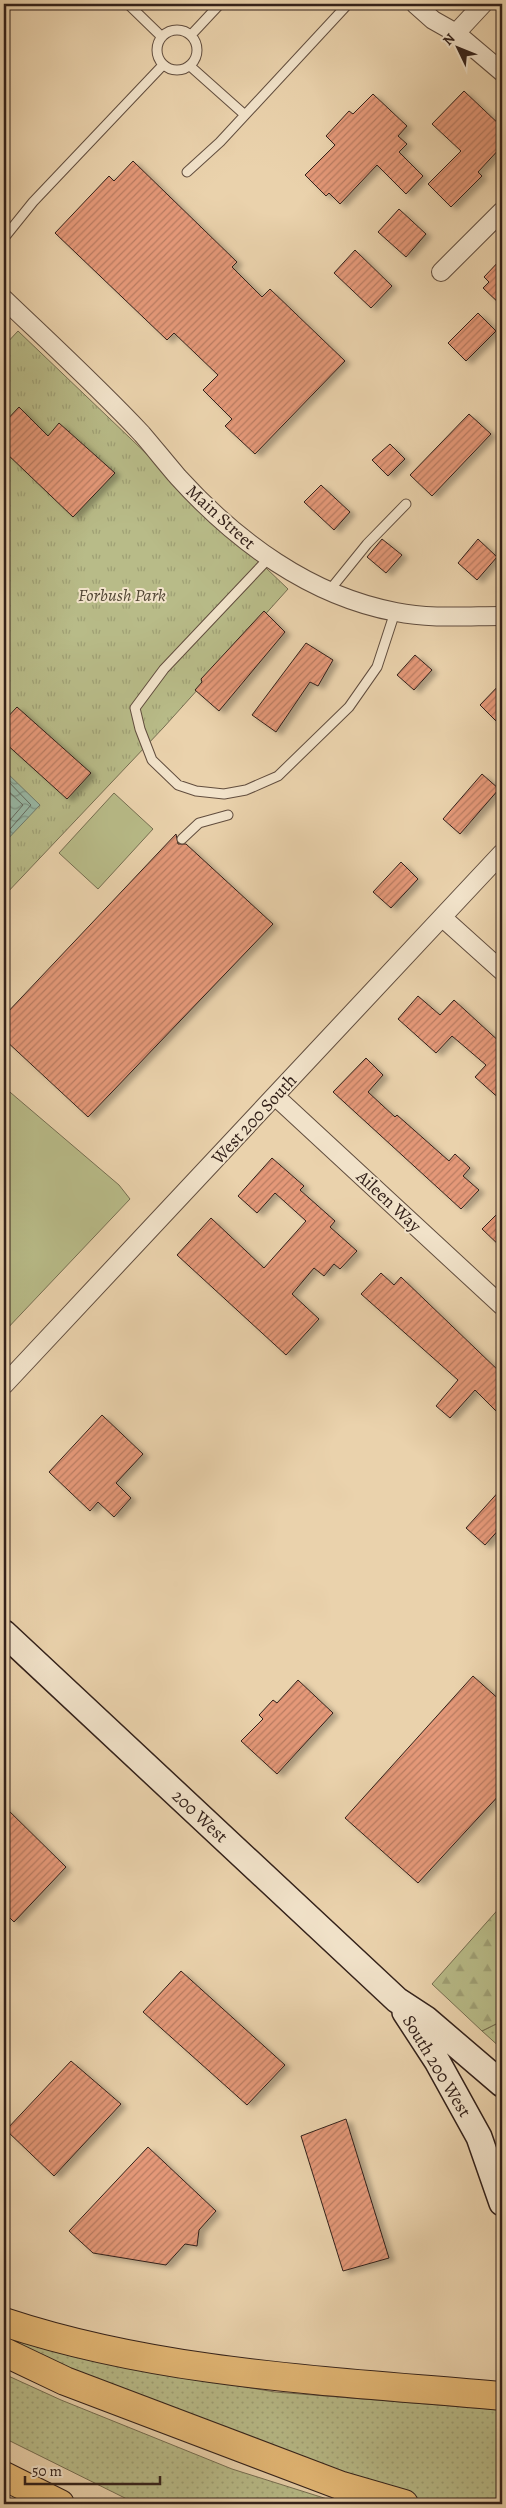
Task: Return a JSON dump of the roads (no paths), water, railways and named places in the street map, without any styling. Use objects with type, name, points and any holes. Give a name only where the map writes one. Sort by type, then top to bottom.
[{"type":"highway","points":[[4,2322],[128,2355],[229,2371],[502,2396]]},
{"type":"highway","points":[[4,2352],[65,2381],[342,2486],[404,2504]]},
{"type":"highway","points":[[4,2476],[60,2504]]},
{"type":"main road","name":"200 West","points":[[4,1633],[397,2000]]},
{"type":"main road","name":"South 200 West","points":[[397,2000],[426,2019],[502,2084]]},
{"type":"main road","name":"South 200 West","points":[[397,2000],[437,2061],[479,2137],[502,2203]]},
{"type":"street","points":[[415,4],[433,20],[456,32],[502,72]]},
{"type":"street","points":[[456,32],[483,4]]},
{"type":"street","points":[[441,272],[502,211]]},
{"type":"street","name":"Main Street","points":[[4,299],[142,434],[179,478],[206,505],[268,559],[329,591],[395,612],[447,616],[502,616]]},
{"type":"street","name":"West 200 South","points":[[4,1385],[502,853]]},
{"type":"street","points":[[443,918],[502,972]]},
{"type":"street","name":"Aileen Way","points":[[275,1096],[502,1306]]},
{"type":"lane","points":[[128,4],[162,36]]},
{"type":"lane","points":[[191,35],[220,4]]},
{"type":"lane","points":[[187,172],[220,142],[343,5]]},
{"type":"lane","points":[[179,30],[191,35],[198,51],[190,66],[185,69],[173,70],[163,65],[159,60],[157,48],[162,36],[179,30]]},
{"type":"lane","points":[[4,238],[34,202],[163,65]]},
{"type":"lane","points":[[190,66],[245,115]]},
{"type":"lane","points":[[329,591],[367,544],[406,504]]},
{"type":"lane","points":[[268,559],[164,669],[135,708],[140,729],[152,760],[178,785],[196,791],[224,794],[246,790],[278,776],[350,707],[377,667],[395,612]]},
{"type":"lane","points":[[182,840],[199,823],[228,815]]},
{"type":"water","points":[[4,770],[40,805],[4,843]]},
{"type":"park label","name":"Forbush Park","points":[[122,595]]}]
